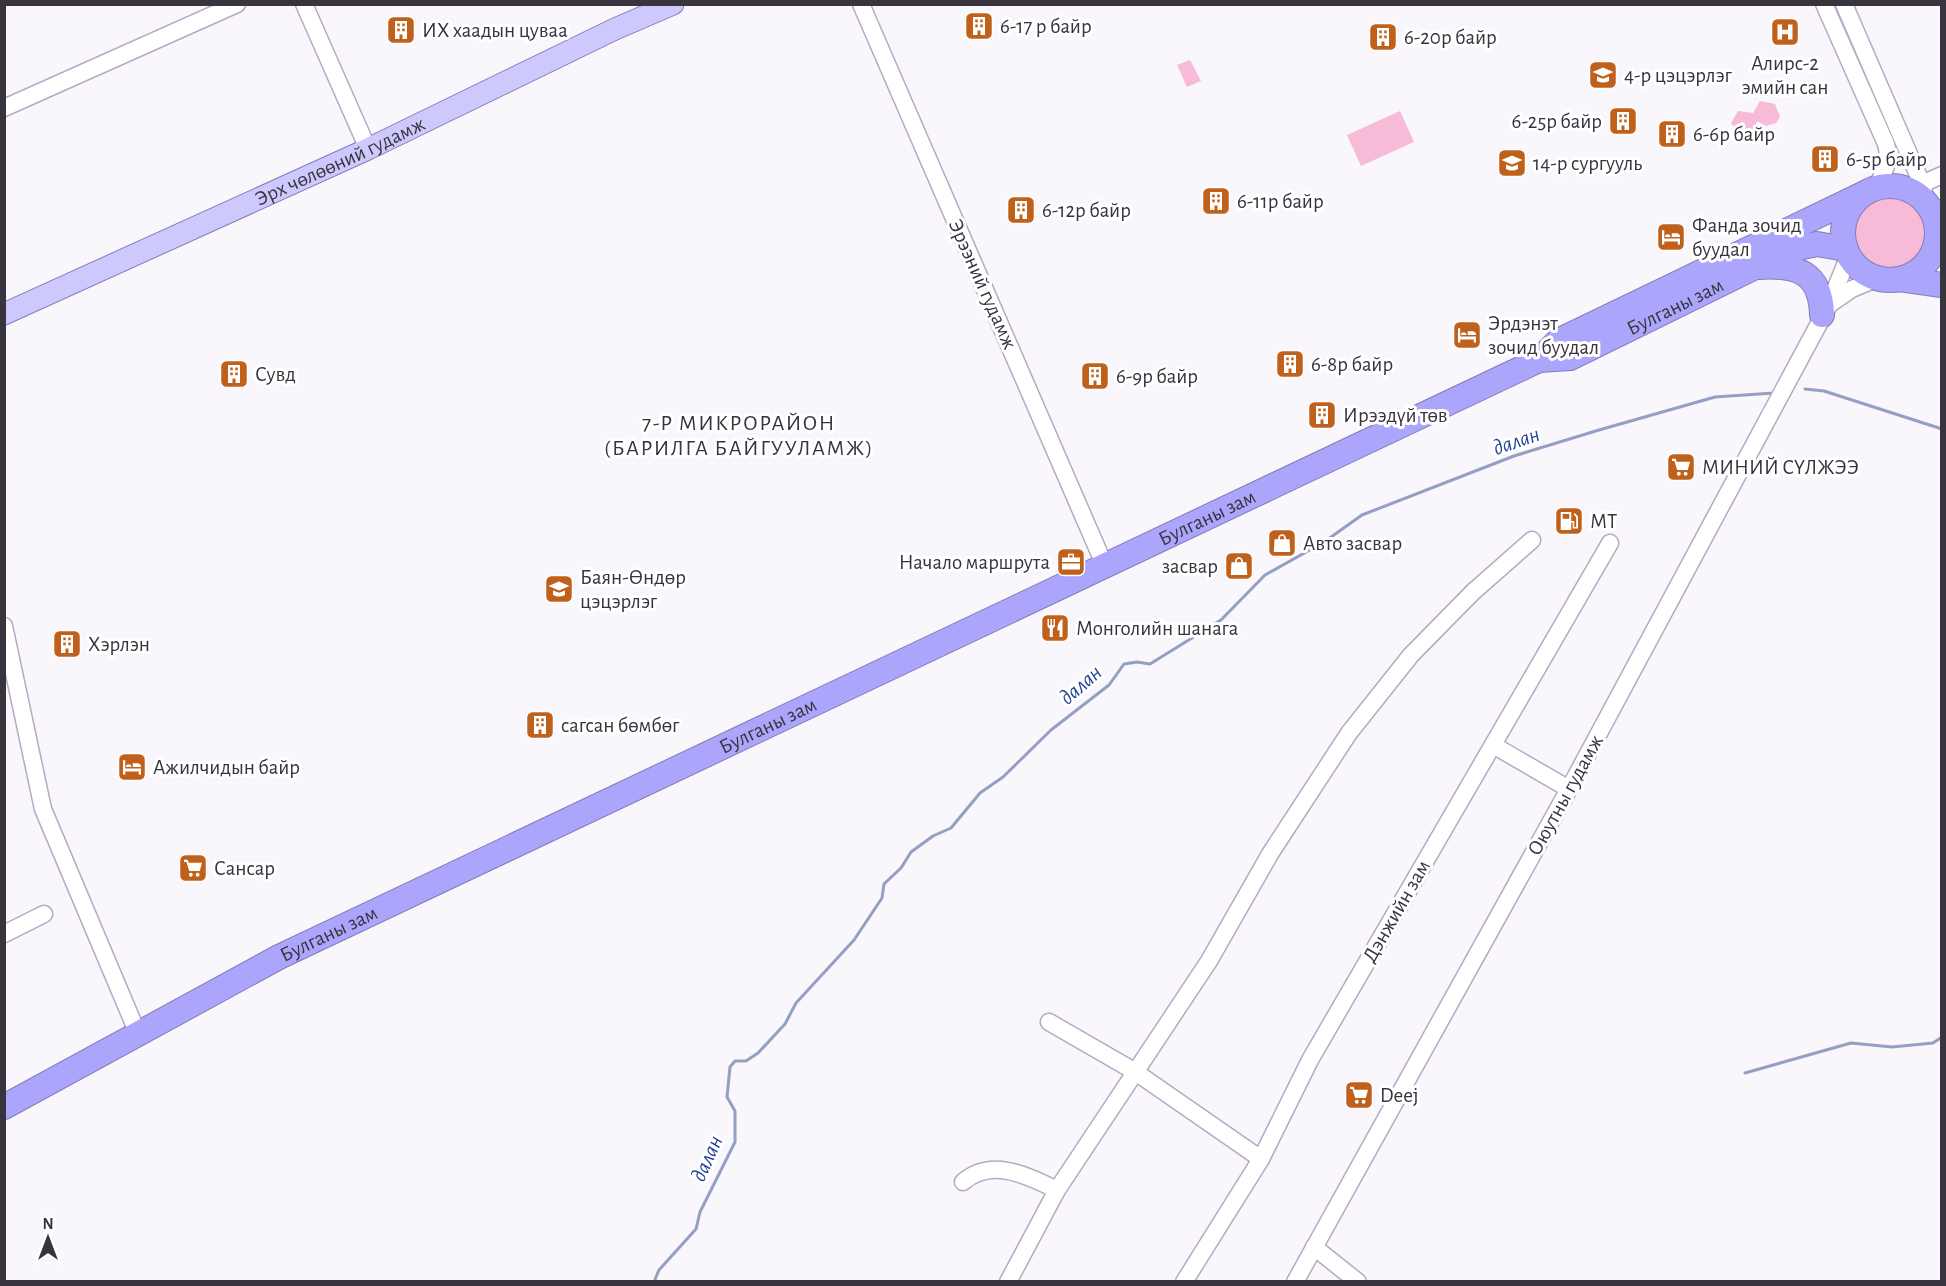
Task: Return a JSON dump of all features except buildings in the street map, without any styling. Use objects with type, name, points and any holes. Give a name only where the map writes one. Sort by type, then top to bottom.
[{"type":"highway","points":[[1889,279],[1911,276],[1929,261],[1937,239],[1934,211],[1903,188],[1870,191],[1855,202],[1846,218],[1843,237],[1847,252],[1866,273],[1889,279],[1941,285]]},
{"type":"highway","name":"Булганы зам","points":[[4,1107],[279,957],[1104,564],[1539,360],[1558,341],[1870,191]]},
{"type":"highway","name":"Булганы зам","points":[[1539,360],[1570,358],[1753,267],[1804,246],[1817,244],[1847,252]]},
{"type":"highway","points":[[1753,267],[1780,266],[1809,276],[1826,310]]},
{"type":"main road","name":"Эрх чөлөөний гудамж","points":[[4,314],[368,149],[615,29],[673,4]]},
{"type":"street","points":[[4,108],[237,4]]},
{"type":"street","points":[[304,4],[368,149]]},
{"type":"street","name":"Эрээний гудамж","points":[[861,4],[1104,564]]},
{"type":"street","points":[[1824,4],[1889,154],[1887,166],[1870,191]]},
{"type":"street","points":[[1844,4],[1934,211]]},
{"type":"street","points":[[1934,211],[1941,175]]},
{"type":"street","name":"Оюутны гудамж","points":[[1295,1281],[1569,789],[1826,310],[1847,252]]},
{"type":"street","points":[[1826,310],[1852,289],[1889,279]]},
{"type":"street","points":[[1008,1281],[1058,1190],[1134,1071],[1209,961],[1270,854],[1349,733],[1412,655],[1473,592],[1532,540]]},
{"type":"street","name":"Дэнжийн зам","points":[[1184,1281],[1261,1159],[1310,1060],[1610,543]]},
{"type":"street","points":[[4,626],[43,809],[138,1034]]},
{"type":"street","points":[[1493,745],[1569,789]]},
{"type":"street","points":[[4,934],[44,914]]},
{"type":"street","points":[[1049,1022],[1134,1071],[1261,1159]]},
{"type":"street","points":[[963,1182],[969,1176],[994,1170],[1015,1171],[1058,1190]]},
{"type":"street","points":[[1314,1247],[1358,1281]]},
{"type":"shaded area","points":[[1190,60],[1201,81],[1187,87],[1177,65]]},
{"type":"shaded area","points":[[1760,101],[1775,104],[1780,117],[1776,123],[1766,126],[1757,121],[1754,132],[1749,135],[1739,134],[1731,123],[1738,111],[1753,113]]},
{"type":"shaded area","points":[[1400,111],[1414,142],[1361,166],[1347,135]]},
{"type":"shaded area","points":[[1883,197],[1897,197],[1911,203],[1921,213],[1927,227],[1925,248],[1911,265],[1897,271],[1883,271],[1869,265],[1859,255],[1853,241],[1853,227],[1859,213],[1869,203]]},
{"type":"waterway","points":[[1805,389],[1824,391],[1942,429]]},
{"type":"waterway","name":"далан","points":[[654,1282],[659,1270],[696,1229],[700,1212],[735,1142],[735,1111],[727,1097],[730,1067],[735,1061],[746,1061],[758,1053],[785,1024],[796,1003],[854,940],[882,898],[884,884],[901,868],[911,852],[933,836],[951,828],[980,793],[1003,777],[1051,730],[1109,685],[1124,664],[1137,662],[1150,664],[1221,620],[1265,575],[1324,542],[1362,515],[1514,456],[1599,430],[1715,397],[1774,393]]},
{"type":"waterway","points":[[1745,1073],[1851,1043],[1892,1047],[1933,1043],[1942,1037]]},
{"type":"place","name":"6-17 р байр","points":[[979,26]]},
{"type":"place","name":"ИХ хаадын цуваа","points":[[401,30]]},
{"type":"place","name":"Aлирс-2 эмийн сан","points":[[1785,32]]},
{"type":"place","name":"6-20р байр","points":[[1383,37]]},
{"type":"place","name":"4-р цэцэрлэг","points":[[1603,75]]},
{"type":"place","name":"6-25р байр","points":[[1623,121]]},
{"type":"place","name":"6-6р байр","points":[[1672,134]]},
{"type":"place","name":"6-5р байр","points":[[1825,159]]},
{"type":"place","name":"14-р сургууль","points":[[1512,163]]},
{"type":"place","name":"6-11р байр","points":[[1216,201]]},
{"type":"place","name":"6-12р байр","points":[[1021,210]]},
{"type":"place","name":"Фанда зочид буудал","points":[[1671,237]]},
{"type":"place","name":"Эрдэнэт зочид буудал","points":[[1467,335]]},
{"type":"place","name":"6-8р байр","points":[[1290,364]]},
{"type":"place","name":"Сувд","points":[[234,374]]},
{"type":"place","name":"6-9р байр","points":[[1095,376]]},
{"type":"place","name":"Ирээдүй төв","points":[[1322,415]]},
{"type":"place","name":"МИНИЙ СҮЛЖЭЭ","points":[[1681,467]]},
{"type":"place","name":"МТ","points":[[1569,521]]},
{"type":"place","name":"Авто засвар","points":[[1282,543]]},
{"type":"place","name":"Начало маршрута","points":[[1071,562]]},
{"type":"place","name":"засвар","points":[[1239,566]]},
{"type":"place","name":"Баян-Өндөр цэцэрлэг","points":[[559,589]]},
{"type":"place","name":"Монголийн шанага","points":[[1055,628]]},
{"type":"place","name":"Хэрлэн","points":[[67,644]]},
{"type":"place","name":"сагсан бөмбөг","points":[[540,725]]},
{"type":"place","name":"Ажилчидын байр","points":[[132,767]]},
{"type":"place","name":"Сансар","points":[[193,868]]},
{"type":"place","name":"Deej","points":[[1359,1095]]},
{"type":"district","name":"7-Р МИКРОРАЙОН (БАРИЛГА БАЙГУУЛАМЖ)","points":[[739,434]]}]
